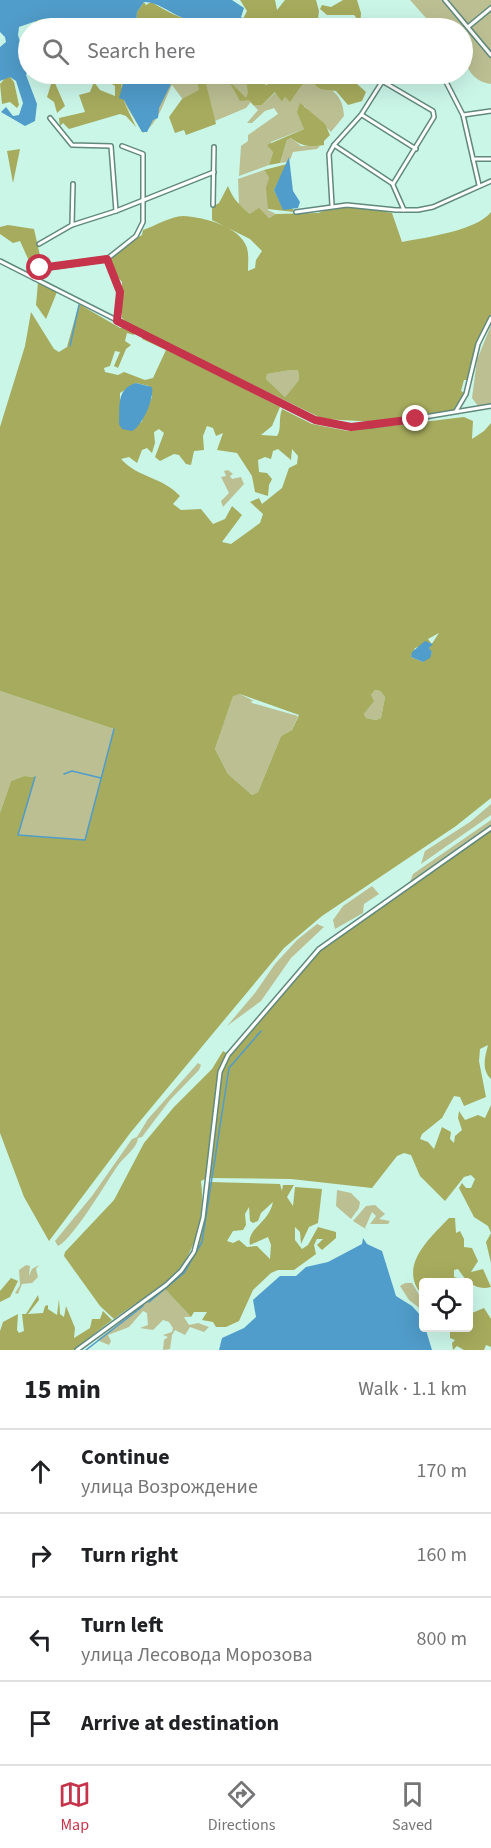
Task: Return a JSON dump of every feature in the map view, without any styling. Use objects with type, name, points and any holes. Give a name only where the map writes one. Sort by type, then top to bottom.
[{"type":"street","points":[[447,1],[461,18]]},
{"type":"street","points":[[473,23],[491,8]]},
{"type":"street","points":[[473,33],[491,54]]},
{"type":"street","points":[[332,205],[329,154],[334,145],[361,115],[380,84]]},
{"type":"street","points":[[387,84],[434,113],[416,149],[393,184]]},
{"type":"street","points":[[447,84],[463,115],[479,186]]},
{"type":"street","points":[[463,115],[491,111]]},
{"type":"street","points":[[361,115],[416,149]]},
{"type":"street","points":[[52,120],[72,145],[111,146],[116,211]]},
{"type":"street","points":[[334,145],[393,184],[404,210]]},
{"type":"street","points":[[34,278],[40,268],[107,259],[140,232],[144,200],[143,154],[122,146]]},
{"type":"street","points":[[213,205],[214,147]]},
{"type":"street","points":[[473,159],[491,159]]},
{"type":"street","points":[[39,244],[72,225],[116,211],[214,172]]},
{"type":"street","points":[[296,212],[316,211],[332,205],[404,210],[433,207],[491,181]]},
{"type":"street","points":[[72,225],[74,184]]},
{"type":"street","points":[[107,259],[120,292],[117,321]]},
{"type":"street","points":[[0,261],[315,420],[351,427],[491,406]]},
{"type":"street","points":[[456,411],[466,394],[475,351],[491,318]]},
{"type":"street","points":[[78,1350],[166,1285],[181,1271],[194,1252],[202,1225],[220,1072],[228,1055],[319,949],[491,828]]},
{"type":"green space","points":[[240,0],[275,0],[277,10],[285,0],[316,0],[319,11],[318,18],[244,18],[247,11]]},
{"type":"green space","points":[[343,0],[357,0],[361,18],[354,15],[327,15],[320,9],[322,5],[331,7]]},
{"type":"green space","points":[[410,0],[491,0],[491,84],[473,76],[473,18],[426,18]]},
{"type":"green space","points":[[144,2],[146,5],[151,2],[184,18],[137,18],[137,12]]},
{"type":"green space","points":[[6,77],[10,77],[14,82],[19,105],[17,108],[10,102],[2,104],[0,84]]},
{"type":"green space","points":[[51,84],[55,84],[65,106],[57,113],[54,102],[47,97]]},
{"type":"green space","points":[[93,84],[100,90],[115,96],[115,86],[112,84],[121,84],[125,104],[136,127],[126,116],[120,114],[69,129],[63,123],[60,126],[59,118],[85,112],[79,95],[90,92]]},
{"type":"green space","points":[[121,84],[266,84],[246,108],[203,126],[172,85],[157,118],[143,133],[125,104]]},
{"type":"green space","points":[[198,84],[206,84],[216,124],[186,135],[184,130],[175,133],[169,117],[182,99],[199,90]]},
{"type":"green space","points":[[231,84],[246,98],[247,84],[302,84],[290,102],[285,97],[282,102],[275,92],[262,105],[253,105],[249,100],[240,101]]},
{"type":"green space","points":[[301,84],[323,84],[338,97],[344,116],[331,132],[304,106],[304,129],[271,142],[273,152],[269,165],[239,176],[241,146],[248,141],[248,135],[278,114],[274,108],[265,111],[252,123],[247,123],[258,110],[253,105],[262,105],[276,92],[282,102],[285,97],[290,101]]},
{"type":"green space","points":[[357,84],[366,92],[362,101],[348,105],[336,91],[315,85]]},
{"type":"green space","points":[[300,103],[325,124],[330,135],[324,141],[324,145],[315,146],[303,145],[291,138],[287,140],[280,163],[269,165],[273,152],[267,145],[304,129],[297,112]]},
{"type":"green space","points":[[291,138],[301,146],[320,146],[317,149],[293,152],[290,160],[289,158],[287,162],[280,163],[287,140]]},
{"type":"green space","points":[[20,149],[13,183],[7,151]]},
{"type":"green space","points":[[287,164],[274,190],[283,209],[293,209],[294,212],[268,209],[266,188],[269,178],[264,170]]},
{"type":"green space","points":[[264,170],[269,178],[268,210],[276,214],[269,218],[264,214],[250,214],[239,205],[238,179]]},
{"type":"green space","points":[[228,186],[237,202],[250,214],[259,208],[269,218],[276,214],[318,213],[332,208],[360,207],[392,213],[402,242],[463,229],[484,219],[491,212],[491,314],[476,344],[467,380],[464,380],[461,391],[465,393],[453,410],[377,422],[323,419],[127,323],[122,318],[122,282],[113,272],[109,259],[125,244],[142,235],[143,230],[173,218],[183,216],[200,218],[229,228],[212,220],[212,207],[219,203]],"holes":[[[229,228],[250,239],[262,251],[256,260],[255,268],[248,271],[247,248],[243,240]],[[298,370],[299,380],[285,397],[266,379],[267,374]]]},
{"type":"green space","points":[[8,225],[34,229],[41,260],[34,273],[27,271],[29,261],[20,241],[13,243],[0,234],[0,227]]},
{"type":"green space","points":[[38,282],[57,292],[46,319],[36,305]]},
{"type":"green space","points":[[79,304],[120,328],[126,327],[135,332],[134,335],[127,333],[125,341],[131,345],[126,349],[118,368],[114,366],[120,352],[115,351],[110,366],[104,368],[105,372],[118,375],[124,372],[145,380],[153,378],[166,350],[142,339],[143,337],[280,407],[272,426],[261,435],[277,436],[282,409],[312,424],[348,431],[464,417],[473,421],[472,439],[491,423],[491,798],[456,826],[322,916],[284,948],[131,1132],[49,1241],[24,1197],[0,1133],[0,813],[11,781],[24,776],[35,777],[18,835],[85,840],[114,729],[0,691],[0,427],[25,346],[31,312],[54,349],[59,352],[67,347]],"holes":[[[136,383],[149,386],[152,397],[141,423],[120,402],[120,393]],[[207,426],[213,428],[216,436],[223,433],[217,450],[237,453],[252,476],[255,492],[268,496],[272,479],[267,473],[259,472],[258,460],[265,457],[271,459],[273,451],[278,449],[291,460],[292,449],[298,456],[297,464],[289,468],[282,488],[262,504],[259,498],[250,502],[263,514],[260,523],[231,544],[222,542],[242,515],[232,506],[225,519],[213,524],[201,509],[181,510],[173,504],[180,496],[173,490],[135,470],[121,459],[129,457],[137,463],[142,450],[147,448],[152,453],[155,443],[154,432],[159,429],[164,433],[155,457],[160,461],[174,454],[179,455],[186,464],[191,465],[194,451],[204,450],[203,436]],[[439,633],[429,648],[432,653],[423,662],[411,657],[415,648],[431,643],[428,639]],[[375,690],[380,691],[385,697],[381,718],[376,720],[366,718],[364,714],[374,701],[371,695]],[[240,694],[299,715],[292,730],[281,736],[258,792],[252,795],[228,774],[215,749],[233,696]]]},
{"type":"green space","points":[[491,325],[491,404],[478,406],[472,398],[477,360]]},
{"type":"green space","points":[[298,370],[299,380],[285,397],[266,379],[267,374]]},
{"type":"green space","points":[[228,470],[233,474],[230,476],[232,479],[241,477],[244,484],[223,507],[221,501],[229,493],[221,477],[226,476],[224,471]]},
{"type":"green space","points":[[375,690],[380,691],[385,697],[381,718],[376,720],[366,718],[364,714],[370,706],[371,695]]},
{"type":"green space","points":[[0,691],[114,729],[85,840],[18,835],[35,777],[24,776],[11,781],[0,813]]},
{"type":"green space","points":[[240,694],[254,701],[251,701],[252,703],[298,716],[292,730],[281,736],[258,792],[252,795],[228,774],[215,749],[233,695]]},
{"type":"green space","points":[[491,804],[491,815],[421,864],[425,851],[470,822]]},
{"type":"green space","points":[[491,820],[491,826],[410,882],[413,874]]},
{"type":"green space","points":[[491,829],[491,1079],[485,1067],[488,1045],[480,1049],[479,1061],[486,1097],[464,1106],[460,1097],[454,1096],[442,1118],[422,1134],[420,1139],[428,1142],[434,1149],[442,1127],[451,1132],[450,1139],[454,1143],[455,1136],[462,1130],[458,1118],[459,1111],[465,1120],[478,1115],[485,1118],[491,1105],[491,1233],[488,1226],[474,1217],[459,1188],[462,1183],[466,1188],[471,1188],[475,1179],[471,1175],[464,1177],[445,1201],[420,1176],[411,1155],[404,1153],[397,1156],[372,1188],[291,1179],[210,1178],[210,1182],[280,1184],[282,1191],[283,1185],[294,1185],[287,1197],[293,1206],[295,1187],[322,1189],[318,1223],[309,1227],[301,1244],[300,1232],[295,1227],[295,1240],[302,1249],[308,1245],[318,1227],[336,1232],[336,1238],[322,1250],[317,1245],[323,1239],[317,1239],[314,1245],[316,1254],[294,1270],[278,1270],[271,1273],[253,1290],[239,1321],[226,1327],[216,1327],[213,1322],[202,1320],[207,1312],[194,1312],[191,1317],[164,1288],[188,1263],[201,1234],[221,1072],[229,1055],[318,952]],"holes":[[[273,1202],[271,1209],[251,1234],[250,1239],[250,1245],[268,1237],[271,1245],[270,1259],[257,1246],[247,1247],[239,1240],[233,1243],[227,1241],[233,1231],[243,1230],[246,1225],[245,1214],[249,1207],[250,1221],[253,1223],[258,1221],[261,1213]]]},
{"type":"green space","points":[[372,886],[379,894],[364,904],[363,913],[335,929],[333,920],[343,906]]},
{"type":"green space","points":[[317,924],[324,927],[291,958],[261,1001],[227,1026],[255,993],[275,964],[297,940]]},
{"type":"green space","points":[[223,1051],[228,1054],[219,1072],[207,1178],[201,1181],[202,1204],[195,1240],[185,1261],[171,1277],[114,1319],[100,1306],[64,1256],[65,1252],[114,1200],[144,1143],[174,1107],[212,1069]]},
{"type":"green space","points":[[198,1063],[201,1065],[199,1070],[170,1100],[142,1137],[138,1138],[81,1221],[58,1246],[55,1241],[92,1196],[132,1139],[137,1137],[148,1119]]},
{"type":"green space","points":[[337,1190],[351,1193],[360,1202],[359,1208],[351,1219],[336,1206]]},
{"type":"green space","points":[[375,1205],[385,1214],[379,1219],[390,1221],[388,1224],[370,1224],[376,1216],[372,1212],[365,1228],[369,1231],[353,1221],[366,1206]]},
{"type":"green space","points":[[449,1218],[455,1218],[456,1233],[460,1231],[464,1239],[464,1247],[472,1248],[478,1261],[471,1272],[483,1269],[491,1287],[480,1288],[473,1284],[473,1278],[465,1278],[458,1269],[454,1270],[454,1277],[458,1278],[419,1278],[419,1290],[413,1275],[414,1264],[418,1254]]},
{"type":"green space","points":[[491,1233],[491,1263],[486,1242]]},
{"type":"green space","points":[[26,1265],[30,1266],[29,1276],[32,1269],[39,1265],[36,1269],[38,1277],[32,1283],[22,1284],[18,1294],[15,1293],[20,1285],[19,1270]]},
{"type":"green space","points":[[11,1278],[18,1281],[10,1297],[0,1302],[0,1291]]},
{"type":"green space","points":[[412,1283],[419,1294],[419,1308],[409,1300],[400,1286]]},
{"type":"green space","points":[[164,1288],[191,1317],[184,1317],[189,1325],[198,1323],[209,1327],[204,1332],[190,1327],[185,1335],[175,1330],[170,1349],[163,1350],[164,1340],[168,1337],[163,1335],[172,1332],[173,1328],[169,1322],[163,1320],[153,1330],[140,1328],[148,1325],[147,1313],[143,1311],[129,1327],[108,1335],[111,1341],[109,1345],[97,1340]]},
{"type":"green space","points":[[38,1295],[39,1300],[28,1314],[43,1313],[45,1306],[48,1305],[48,1309],[57,1315],[59,1299],[60,1314],[64,1317],[66,1306],[75,1328],[74,1338],[90,1328],[92,1319],[100,1319],[103,1311],[112,1320],[73,1350],[0,1350],[0,1331],[3,1322],[18,1314],[17,1330],[19,1333],[24,1331],[22,1314],[26,1314]]},
{"type":"green space","points":[[484,1308],[491,1319],[491,1347],[486,1345],[484,1350],[464,1350],[457,1346],[453,1350],[452,1343],[455,1340],[450,1338],[450,1332],[473,1332],[473,1313]]},
{"type":"water","points":[[0,0],[232,0],[244,8],[241,18],[183,18],[156,4],[144,2],[137,12],[137,18],[18,18],[18,84],[29,84],[37,104],[35,121],[25,126],[1,112],[6,107],[13,116],[19,115],[23,103],[16,81],[10,77],[0,81],[0,47],[6,42],[0,32]]},
{"type":"water","points":[[123,84],[171,84],[159,108],[158,118],[153,120],[147,132],[142,132],[124,100],[119,98]]},
{"type":"water","points":[[289,157],[293,191],[300,202],[298,208],[283,210],[274,190]]},
{"type":"water","points":[[136,383],[152,387],[152,392],[144,418],[132,431],[122,429],[119,424],[120,399],[125,389]]},
{"type":"water","points":[[425,641],[433,644],[429,648],[432,652],[430,658],[423,662],[411,657],[412,652]]},
{"type":"water","points":[[363,1238],[367,1244],[382,1251],[396,1296],[412,1306],[419,1314],[419,1332],[427,1332],[432,1350],[219,1350],[222,1338],[244,1328],[256,1317],[253,1300],[280,1276],[296,1276],[306,1267],[328,1262],[362,1244]]},
{"type":"waterway","points":[[70,346],[79,305]]},
{"type":"waterway","points":[[35,777],[18,835],[85,840],[114,729]]},
{"type":"waterway","points":[[64,774],[72,771],[101,778]]},
{"type":"waterway","points":[[149,1302],[184,1273],[202,1242],[229,1068],[261,1031]]},
{"type":"waterway","points":[[86,1350],[143,1306]]},
{"type":"route","points":[[40,268],[107,259],[110,270],[119,285],[120,316],[117,321],[315,420],[351,427],[416,419]]}]
